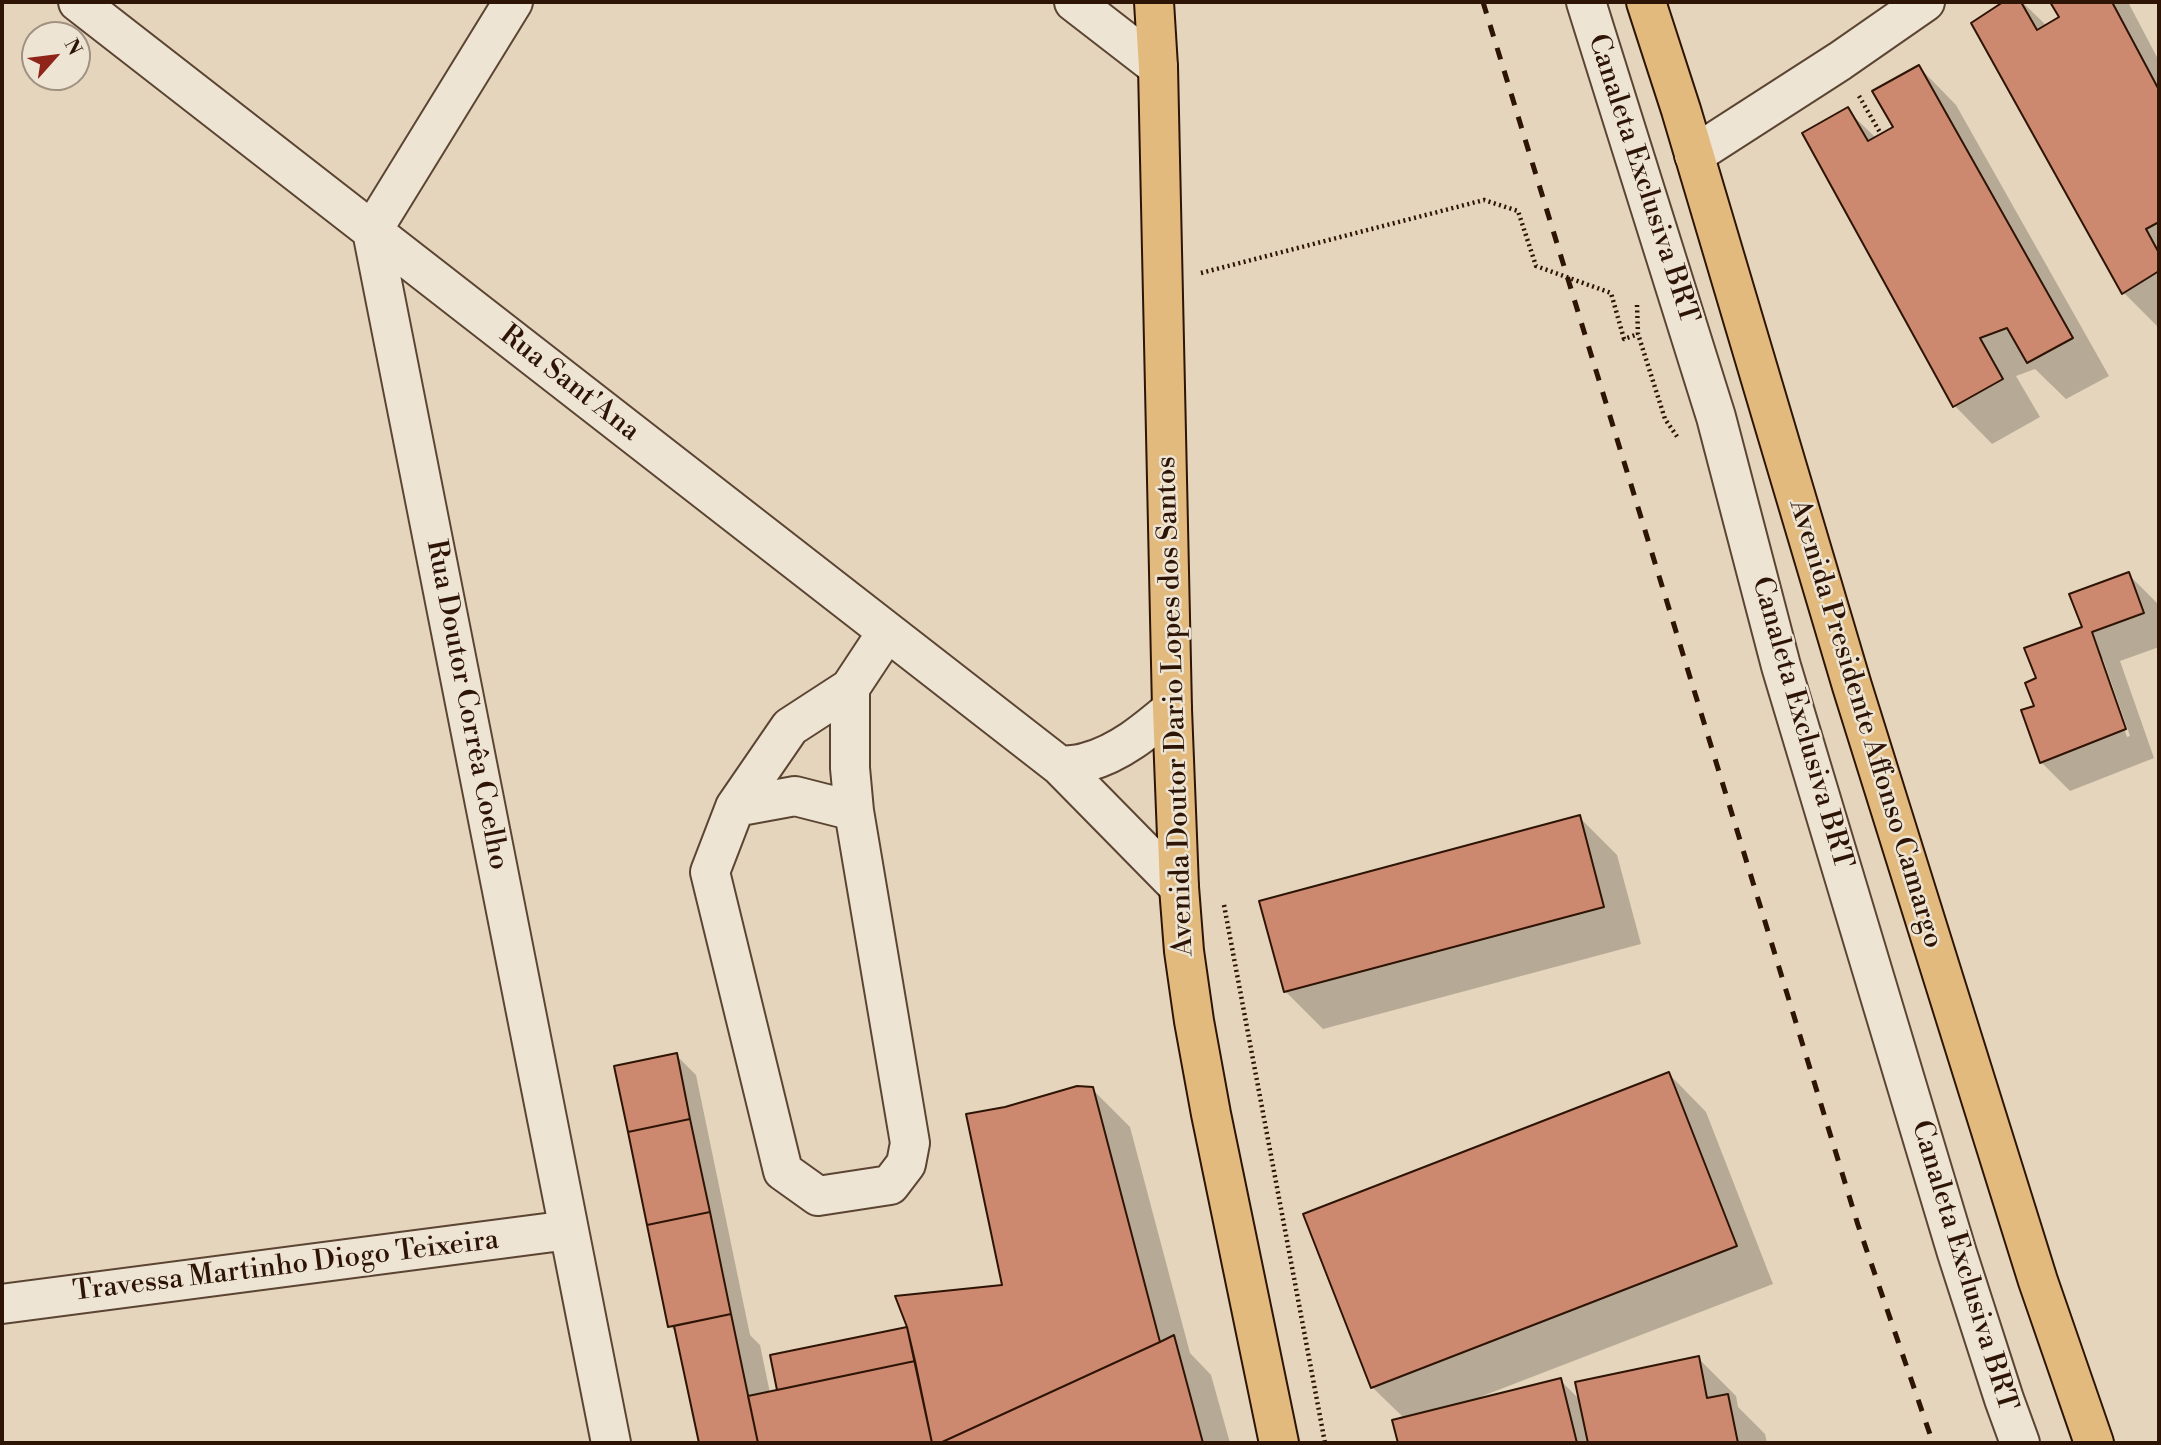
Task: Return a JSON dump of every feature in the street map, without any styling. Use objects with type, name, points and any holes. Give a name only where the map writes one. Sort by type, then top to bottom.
[{"type":"main road","name":"Avenida Doutor Dario Lopes dos Santos","points":[[1154,2],[1158,67],[1172,709],[1184,951],[1194,1021],[1279,1443]]},
{"type":"main road","name":"Avenida Presidente Affonso Camargo","points":[[1646,2],[1856,699],[2038,1282],[2094,1443]]},
{"type":"street","name":"Rua Sant'Ana","points":[[78,2],[1060,766],[1179,887]]},
{"type":"street","points":[[372,231],[513,2]]},
{"type":"street","points":[[1074,2],[1158,67]]},
{"type":"street","name":"Canaleta Exclusiva BRT","points":[[1586,2],[1713,405],[1781,666],[1961,1266],[2020,1443]]},
{"type":"street","points":[[1694,155],[1850,55],[1925,2]]},
{"type":"street","name":"Rua Doutor Corrêa Coelho","points":[[372,231],[611,1443]]},
{"type":"street","points":[[850,688],[850,768],[854,811],[910,1143],[906,1164],[890,1185],[818,1196],[783,1171],[710,872],[735,807],[790,727],[850,688],[887,632]]},
{"type":"street","points":[[1060,766],[1087,762],[1113,752],[1140,736],[1172,709]]},
{"type":"street","points":[[735,807],[795,796],[854,811]]},
{"type":"street","name":"Travessa Martinho Diogo Teixeira","points":[[2,1304],[569,1230]]},
{"type":"path","points":[[1196,274],[1484,200],[1518,211],[1536,266],[1611,293],[1623,339],[1637,334]]},
{"type":"path","points":[[1222,893],[1325,1443]]},
{"type":"building","points":[[2003,2],[2021,2],[2037,30],[2059,17],[2050,2],[2112,2],[2159,90],[2159,222],[2146,229],[2159,253],[2159,271],[2122,294],[1971,23]]},
{"type":"building","points":[[1919,65],[2073,338],[2027,363],[2007,328],[1980,338],[2003,379],[1953,407],[1802,133],[1848,107],[1868,141],[1893,127],[1872,91]]},
{"type":"building","points":[[2129,572],[2144,613],[2092,632],[2126,729],[2040,763],[2021,710],[2034,706],[2025,683],[2036,678],[2024,648],[2082,627],[2069,594]]},
{"type":"building","points":[[1580,815],[1604,907],[1284,992],[1259,901]]},
{"type":"building","points":[[677,1053],[690,1119],[628,1132],[614,1066]]},
{"type":"building","points":[[1669,1072],[1737,1246],[1371,1388],[1303,1214]]},
{"type":"building","points":[[1077,1086],[1093,1087],[1160,1342],[940,1443],[932,1443],[907,1327],[895,1296],[1002,1285],[966,1114],[1005,1107]]},
{"type":"building","points":[[690,1119],[710,1212],[647,1225],[628,1132]]},
{"type":"building","points":[[710,1212],[731,1314],[668,1327],[647,1225]]},
{"type":"building","points":[[731,1314],[758,1443],[699,1443],[674,1326]]},
{"type":"building","points":[[907,1327],[915,1361],[777,1390],[770,1355]]},
{"type":"building","points":[[1174,1335],[1203,1443],[940,1443],[1160,1342]]},
{"type":"building","points":[[1699,1356],[1707,1398],[1728,1394],[1738,1443],[1588,1443],[1575,1382]]},
{"type":"building","points":[[915,1361],[932,1443],[758,1443],[748,1396]]},
{"type":"building","points":[[1561,1378],[1577,1443],[1398,1443],[1392,1420]]},
{"type":"railway","points":[[1483,2],[1858,1225],[1933,1443]]}]
